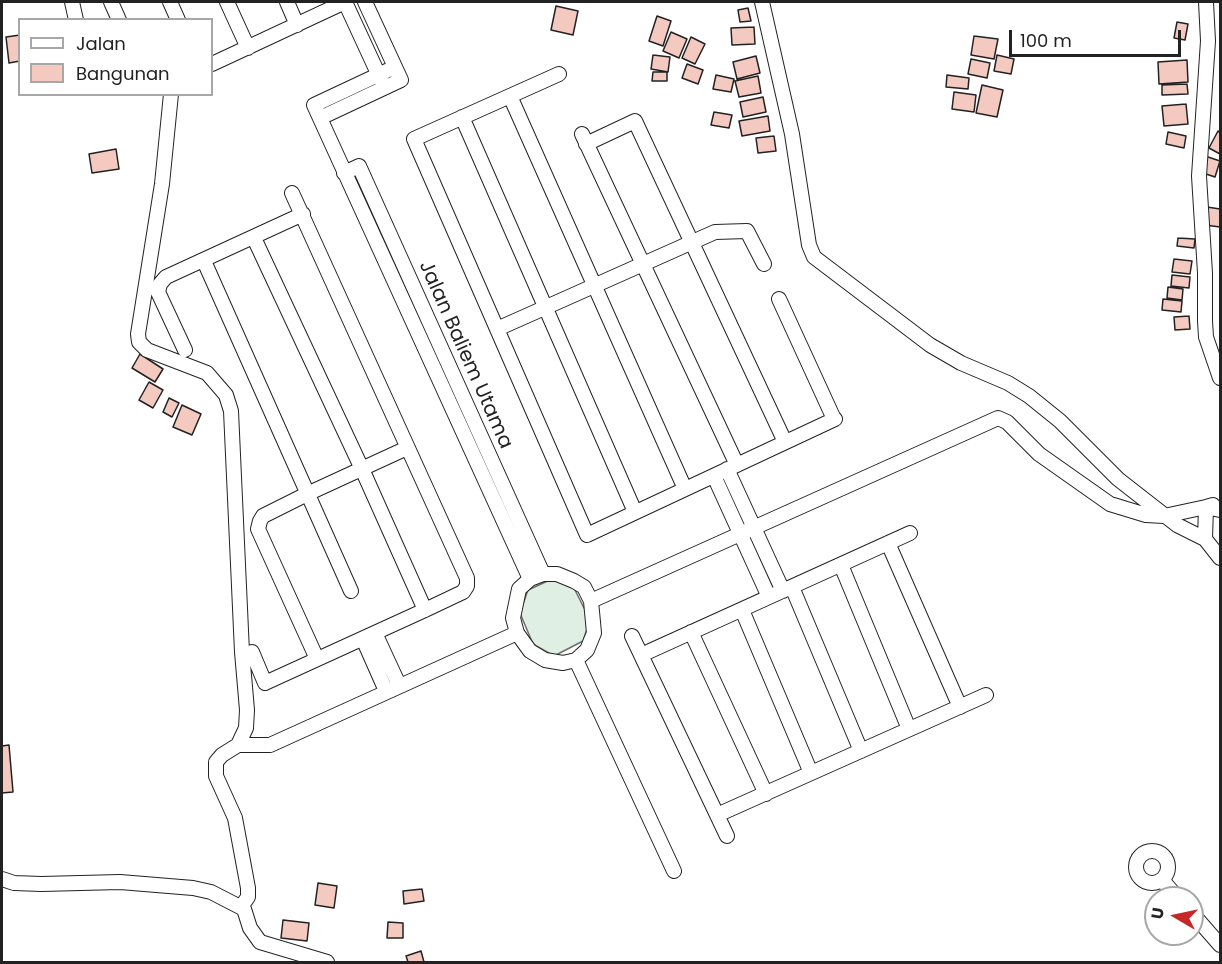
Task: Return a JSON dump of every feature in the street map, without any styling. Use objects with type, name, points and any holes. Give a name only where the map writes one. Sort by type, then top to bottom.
[{"type":"street","points":[[72,2],[76,18]]},
{"type":"street","points":[[111,2],[118,18]]},
{"type":"street","points":[[170,2],[177,18]]},
{"type":"street","points":[[227,2],[248,48]]},
{"type":"street","points":[[287,2],[297,25]]},
{"type":"street","points":[[213,64],[345,2],[385,88]]},
{"type":"street","points":[[320,118],[401,80],[365,2]]},
{"type":"street","points":[[762,2],[792,134],[809,245],[814,256],[930,345],[1029,396],[1060,421],[1106,468],[1164,516],[1205,539],[1221,558]]},
{"type":"street","points":[[1206,2],[1208,41],[1199,176],[1204,263],[1204,321],[1212,357],[1221,378]]},
{"type":"street","points":[[379,74],[395,67]]},
{"type":"street","name":"Jalan Baliem Utama","points":[[379,74],[314,105],[345,173],[359,166],[536,576]]},
{"type":"street","points":[[559,74],[414,139],[587,535],[835,419],[779,299]]},
{"type":"street","points":[[171,96],[162,183],[138,334],[139,342],[147,350],[207,373],[226,395],[231,411],[242,652],[247,710],[246,728],[238,745]]},
{"type":"street","points":[[510,96],[686,489]]},
{"type":"street","points":[[462,117],[635,512]]},
{"type":"street","points":[[785,442],[635,121],[584,139],[643,265],[732,467],[754,526],[787,589],[861,751]]},
{"type":"street","points":[[252,652],[265,683],[463,592],[467,586],[467,578],[292,193]]},
{"type":"street","points":[[185,350],[158,292],[160,284],[166,277],[303,214]]},
{"type":"street","points":[[497,329],[715,232],[747,231],[765,264]]},
{"type":"street","points":[[254,238],[425,610]]},
{"type":"street","points":[[204,261],[351,591]]},
{"type":"street","points":[[591,601],[998,418],[1007,422],[1040,454],[1110,504],[1137,513],[1164,516],[1221,503]]},
{"type":"street","points":[[317,659],[258,529],[263,516],[407,448]]},
{"type":"street","points":[[714,476],[769,597]]},
{"type":"street","points":[[1206,507],[1221,510]]},
{"type":"street","points":[[1205,539],[1206,507]]},
{"type":"street","points":[[641,655],[910,533]]},
{"type":"street","points":[[888,543],[960,706]]},
{"type":"street","points":[[841,565],[909,729]]},
{"type":"street","points":[[557,574],[574,581],[584,587],[591,601],[594,633],[587,650],[576,660],[562,663],[545,660],[530,651],[517,633],[513,618],[519,589],[536,576],[557,574]]},
{"type":"street","points":[[742,610],[811,773]]},
{"type":"street","points":[[692,632],[766,794]]},
{"type":"street","points":[[241,907],[248,897],[248,888],[235,818],[214,767],[222,755],[238,745],[270,745],[517,633]]},
{"type":"street","points":[[369,636],[392,688]]},
{"type":"street","points":[[632,636],[727,836]]},
{"type":"street","points":[[576,660],[674,871]]},
{"type":"street","points":[[717,815],[986,695]]},
{"type":"street","points":[[2,879],[14,883],[41,884],[94,881],[194,888],[211,892],[241,907],[248,917],[250,928],[260,942],[327,963]]},
{"type":"street","points":[[1162,880],[1167,886]]},
{"type":"street","points":[[1204,926],[1221,945]]},
{"type":"green space","points":[[552,579],[573,586],[590,620],[583,641],[554,656],[533,644],[520,613],[528,590]]},
{"type":"building","points":[[556,6],[578,11],[573,35],[551,30]]},
{"type":"building","points":[[748,8],[751,21],[740,22],[738,10]]},
{"type":"building","points":[[657,16],[671,21],[663,46],[649,41]]},
{"type":"building","points":[[1177,22],[1188,24],[1185,40],[1174,38]]},
{"type":"building","points":[[754,27],[755,44],[732,45],[731,28]]},
{"type":"building","points":[[671,32],[687,39],[679,58],[663,51]]},
{"type":"building","points":[[18,35],[18,61],[9,63],[6,37]]},
{"type":"building","points":[[974,36],[998,39],[994,59],[971,55]]},
{"type":"building","points":[[691,37],[705,44],[695,64],[682,58]]},
{"type":"building","points":[[653,55],[670,57],[668,72],[651,69]]},
{"type":"building","points":[[997,55],[1014,59],[1011,74],[994,71]]},
{"type":"building","points":[[756,56],[760,73],[737,79],[733,62]]},
{"type":"building","points":[[971,59],[990,63],[987,78],[968,74]]},
{"type":"building","points":[[1187,60],[1188,82],[1159,84],[1158,62]]},
{"type":"building","points":[[687,64],[703,70],[698,84],[682,78]]},
{"type":"building","points":[[653,72],[667,72],[667,81],[652,81]]},
{"type":"building","points":[[716,75],[734,79],[731,92],[713,89]]},
{"type":"building","points":[[947,75],[969,78],[968,89],[946,87]]},
{"type":"building","points":[[758,76],[761,93],[739,97],[735,81]]},
{"type":"building","points":[[1187,84],[1188,94],[1162,95],[1162,85]]},
{"type":"building","points":[[982,85],[1003,90],[997,117],[976,113]]},
{"type":"building","points":[[954,92],[976,95],[974,112],[952,109]]},
{"type":"building","points":[[763,97],[766,112],[743,117],[740,102]]},
{"type":"building","points":[[1186,104],[1188,124],[1164,126],[1162,106]]},
{"type":"building","points":[[714,112],[732,115],[729,128],[711,125]]},
{"type":"building","points":[[768,116],[770,131],[742,136],[739,121]]},
{"type":"building","points":[[1218,131],[1220,133],[1220,154],[1209,148]]},
{"type":"building","points":[[1168,132],[1186,136],[1184,148],[1166,144]]},
{"type":"building","points":[[774,136],[776,151],[758,153],[756,138]]},
{"type":"building","points":[[116,149],[119,169],[92,173],[89,154]]},
{"type":"building","points":[[1205,156],[1220,161],[1215,177],[1200,172]]},
{"type":"building","points":[[1207,207],[1220,209],[1220,227],[1205,225]]},
{"type":"building","points":[[1178,238],[1195,239],[1194,248],[1177,246]]},
{"type":"building","points":[[1174,259],[1192,261],[1190,274],[1172,272]]},
{"type":"building","points":[[1172,275],[1190,277],[1189,288],[1171,286]]},
{"type":"building","points":[[1168,287],[1183,289],[1182,300],[1167,298]]},
{"type":"building","points":[[1163,299],[1182,301],[1181,312],[1162,310]]},
{"type":"building","points":[[1189,316],[1190,329],[1175,330],[1174,317]]},
{"type":"building","points":[[140,354],[163,369],[155,382],[132,368]]},
{"type":"building","points":[[149,382],[163,390],[153,408],[139,400]]},
{"type":"building","points":[[169,398],[179,403],[172,417],[163,412]]},
{"type":"building","points":[[182,405],[201,414],[192,435],[173,427]]},
{"type":"building","points":[[9,745],[13,792],[2,793],[2,746]]},
{"type":"building","points":[[318,883],[337,886],[334,908],[315,905]]},
{"type":"building","points":[[422,889],[424,901],[404,904],[403,891]]},
{"type":"building","points":[[283,920],[309,923],[307,941],[281,938]]},
{"type":"building","points":[[388,922],[403,923],[403,938],[387,938]]},
{"type":"building","points":[[421,951],[424,962],[408,962],[406,956]]}]
